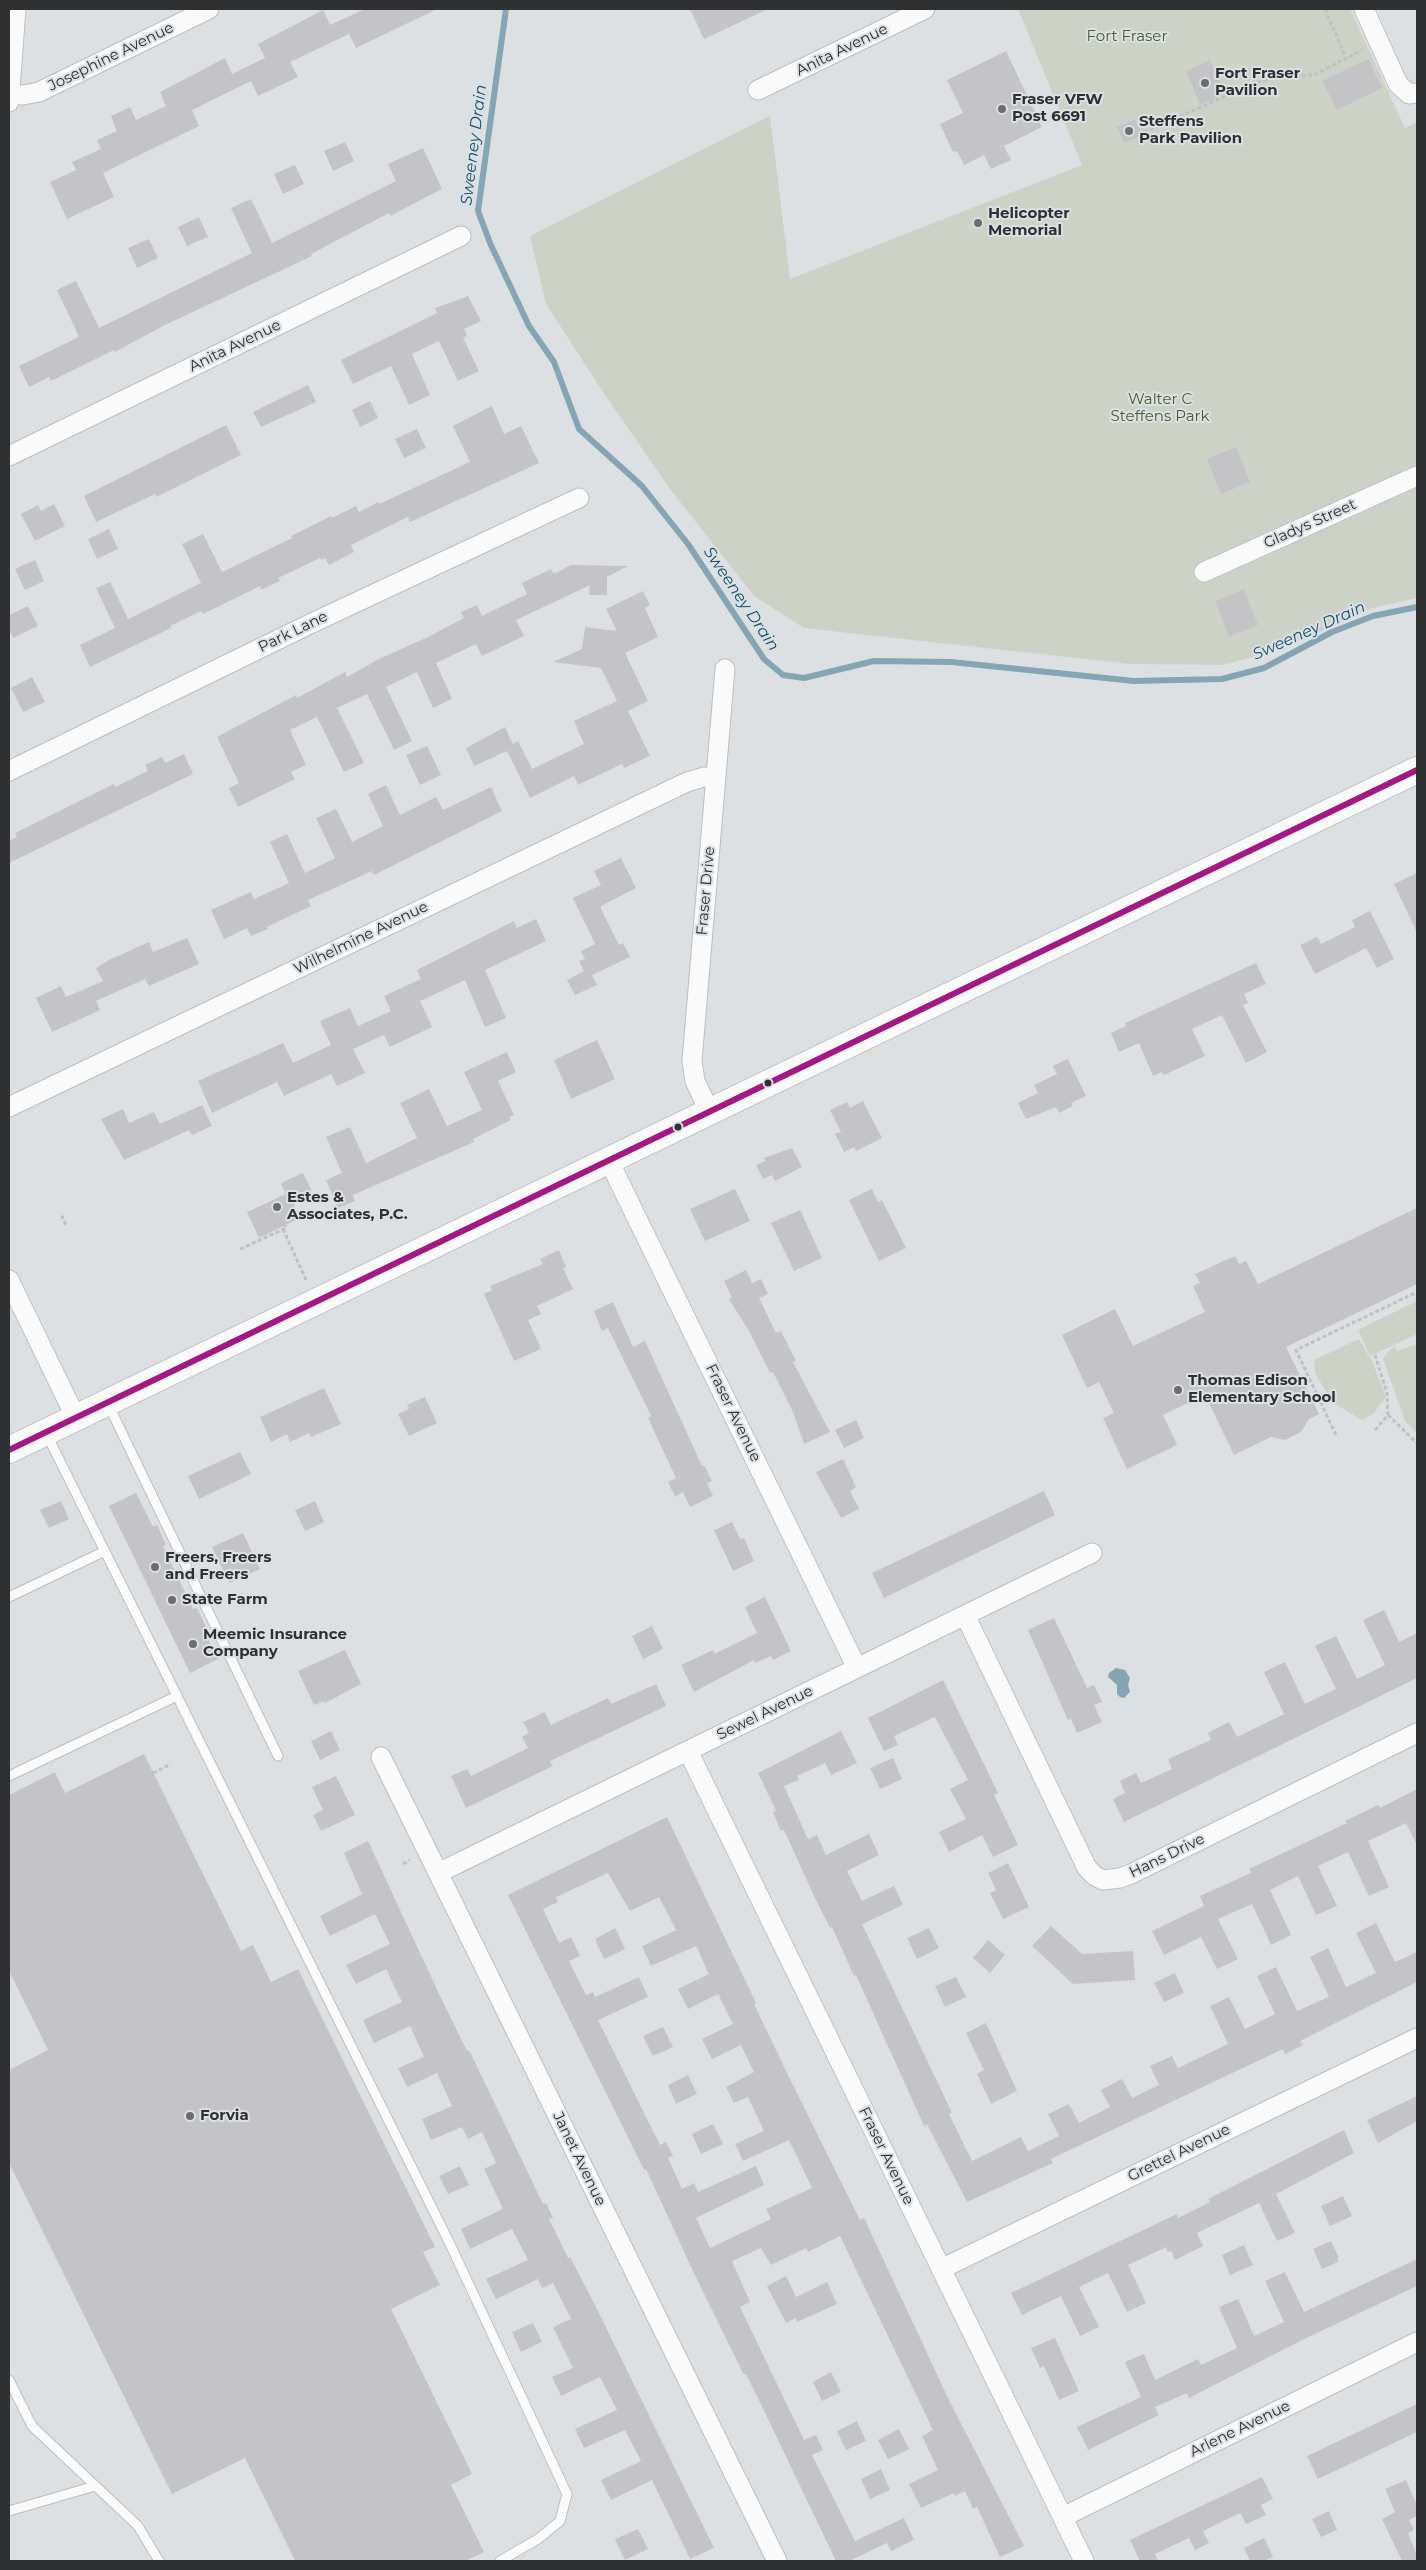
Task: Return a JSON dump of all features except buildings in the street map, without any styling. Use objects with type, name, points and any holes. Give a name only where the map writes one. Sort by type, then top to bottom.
[{"type":"main road","points":[[9,1450],[108,1404],[608,1159],[1417,770]]},
{"type":"street","points":[[9,98],[16,9]]},
{"type":"street","name":"Josephine Avenue","points":[[9,98],[39,92],[209,9]]},
{"type":"street","name":"Anita Avenue","points":[[758,90],[925,9]]},
{"type":"street","points":[[1364,9],[1398,84],[1413,94]]},
{"type":"street","name":"Anita Avenue","points":[[9,456],[461,236]]},
{"type":"street","name":"Gladys Street","points":[[1204,572],[1417,476]]},
{"type":"street","name":"Park Lane","points":[[9,771],[312,623],[579,498]]},
{"type":"street","name":"Fraser Drive","points":[[709,1111],[695,1081],[692,1061],[725,669]]},
{"type":"street","name":"Wilhelmine Avenue","points":[[9,1107],[687,782],[704,777],[716,777]]},
{"type":"street","name":"Fraser Avenue","points":[[608,1159],[857,1668]]},
{"type":"street","points":[[9,1280],[76,1418]]},
{"type":"street","name":"Sewel Avenue","points":[[438,1873],[1092,1553]]},
{"type":"street","name":"Hans Drive","points":[[966,1615],[1087,1868],[1095,1876],[1103,1880],[1120,1878],[1131,1874],[1417,1733]]},
{"type":"street","name":"Fraser Avenue","points":[[688,1751],[1084,2561]]},
{"type":"street","name":"Janet Avenue","points":[[381,1757],[776,2561]]},
{"type":"street","name":"Grettel Avenue","points":[[942,2269],[1417,2038]]},
{"type":"street","name":"Arlene Avenue","points":[[1063,2517],[1417,2342]]},
{"type":"lane","points":[[108,1404],[278,1756]]},
{"type":"lane","points":[[46,1432],[450,2244],[567,2494],[560,2521],[538,2539],[500,2561]]},
{"type":"lane","points":[[9,1597],[105,1551]]},
{"type":"lane","points":[[9,1776],[177,1696]]},
{"type":"lane","points":[[9,2380],[32,2426],[138,2526],[159,2561]]},
{"type":"lane","points":[[9,2511],[95,2486]]},
{"type":"path","points":[[1325,9],[1346,58]]},
{"type":"path","points":[[1144,132],[1258,82],[1277,77],[1314,75],[1378,42]]},
{"type":"path","points":[[64,1216],[62,1218],[66,1225]]},
{"type":"path","points":[[240,1249],[286,1228],[285,1225]]},
{"type":"path","points":[[283,1229],[306,1280]]},
{"type":"path","points":[[1336,1435],[1296,1350],[1417,1292]]},
{"type":"path","points":[[1375,1356],[1387,1393],[1388,1415],[1417,1443]]},
{"type":"path","points":[[1375,1430],[1388,1415]]},
{"type":"path","points":[[153,1772],[171,1764]]},
{"type":"green space","name":"Walter C Steffens Park","points":[[1018,9],[1350,9],[1405,128],[1417,122],[1417,598],[1373,608],[1280,649],[1223,665],[1130,664],[804,628],[754,596],[670,489],[603,392],[546,304],[530,236],[770,116],[790,279],[1082,165]]},
{"type":"green space","points":[[1417,1301],[1417,1334],[1370,1356],[1358,1330]]},
{"type":"green space","points":[[1359,1339],[1373,1363],[1386,1397],[1373,1414],[1362,1420],[1332,1402],[1315,1373],[1314,1360]]},
{"type":"green space","points":[[1417,1344],[1417,1433],[1405,1421],[1383,1359],[1389,1350],[1395,1347],[1397,1351]]},
{"type":"water","points":[[1116,1668],[1125,1670],[1130,1678],[1128,1685],[1130,1692],[1124,1698],[1117,1694],[1117,1685],[1108,1677],[1109,1673]]},
{"type":"waterway","name":"Sweeney Drain","points":[[506,9],[478,211],[490,243],[529,326],[554,362],[579,429],[642,486],[688,544],[764,659],[783,675],[804,678],[874,661],[951,662],[1134,681],[1222,679],[1264,668],[1332,632],[1373,616],[1417,607]]},
{"type":"transit line","points":[[9,1450],[1417,770]]},
{"type":"place","name":"Fort Fraser Pavilion","points":[[1205,83]]},
{"type":"place","name":"Fraser VFW Post 6691","points":[[1002,109]]},
{"type":"place","name":"Steffens Park Pavilion","points":[[1129,131]]},
{"type":"place","name":"Helicopter Memorial","points":[[978,223]]},
{"type":"place","name":"Estes & Associates, P.C.","points":[[277,1207]]},
{"type":"place","name":"Thomas Edison Elementary School","points":[[1178,1390]]},
{"type":"place","name":"Freers, Freers and Freers","points":[[155,1567]]},
{"type":"place","name":"State Farm","points":[[172,1600]]},
{"type":"place","name":"Meemic Insurance Company","points":[[193,1644]]},
{"type":"place","name":"Forvia","points":[[190,2116]]},
{"type":"park label","name":"Fort Fraser","points":[[1127,37]]}]
